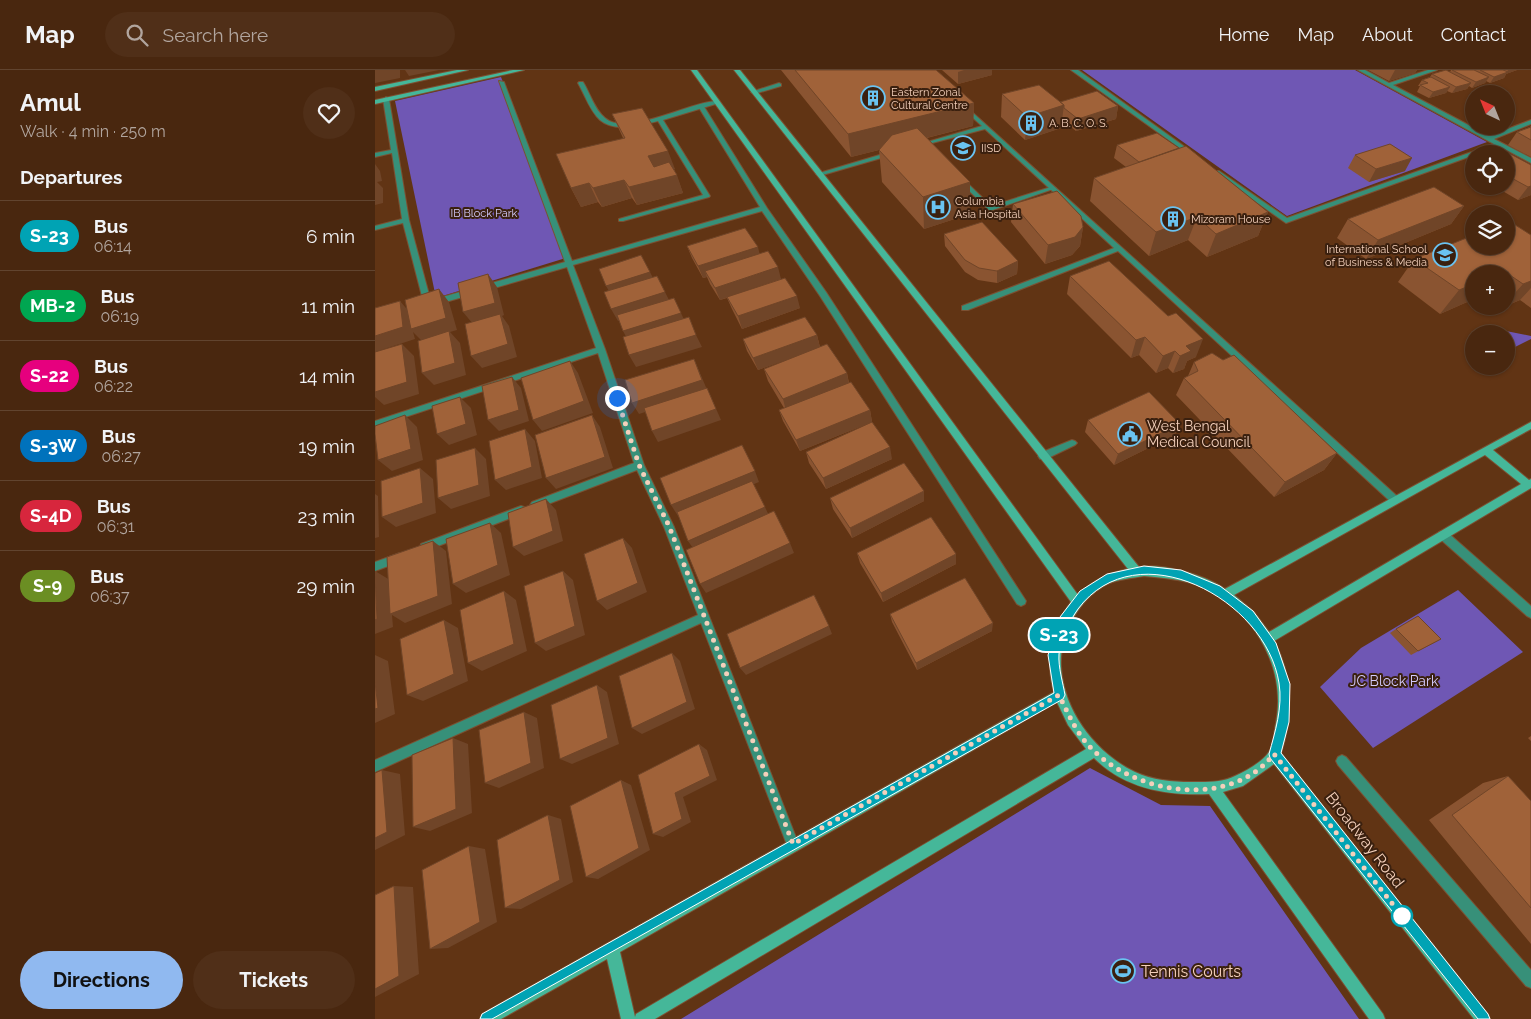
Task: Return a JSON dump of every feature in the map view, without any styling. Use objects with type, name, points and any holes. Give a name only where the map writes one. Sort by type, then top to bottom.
[{"type":"main road","points":[[375,89],[465,70]]},
{"type":"main road","points":[[375,102],[521,70]]},
{"type":"main road","points":[[694,70],[1077,602]]},
{"type":"main road","points":[[737,70],[1136,572]]},
{"type":"main road","points":[[1224,595],[1531,424]]},
{"type":"main road","points":[[1268,639],[1530,484],[1486,450]]},
{"type":"main road","points":[[1144,571],[1181,574],[1217,589],[1249,614],[1273,647],[1285,684],[1283,722],[1274,754],[1241,781],[1212,788],[1165,788],[1122,772],[1093,751],[1077,731],[1059,695],[1054,655],[1063,621],[1077,602],[1083,594],[1110,578],[1144,571]]},
{"type":"main road","points":[[487,1019],[1059,695]]},
{"type":"main road","points":[[641,1019],[1093,751]]},
{"type":"main road","name":"Broadway Road","points":[[1274,754],[1483,1019]]},
{"type":"main road","points":[[1212,788],[1378,1019]]},
{"type":"main road","points":[[612,949],[628,1019]]},
{"type":"street","points":[[1074,70],[1203,162]]},
{"type":"street","points":[[1361,70],[1531,161]]},
{"type":"street","points":[[1388,85],[1434,70]]},
{"type":"street","points":[[501,82],[601,349],[639,465],[669,526],[793,844]]},
{"type":"street","points":[[581,83],[601,116],[607,122],[623,125],[639,124],[717,102]]},
{"type":"street","points":[[754,92],[779,85]]},
{"type":"street","points":[[386,99],[406,220],[428,304]]},
{"type":"street","points":[[959,102],[1395,500]]},
{"type":"street","points":[[701,106],[763,208],[823,294],[1021,601]]},
{"type":"street","points":[[621,220],[707,196],[659,118]]},
{"type":"street","points":[[1489,139],[1531,122]]},
{"type":"street","points":[[907,149],[987,127]]},
{"type":"street","points":[[924,144],[930,150]]},
{"type":"street","points":[[1212,168],[1286,221],[1499,144]]},
{"type":"street","points":[[375,156],[394,151]]},
{"type":"street","points":[[819,174],[899,152]]},
{"type":"street","points":[[957,176],[989,209],[1053,188]]},
{"type":"street","points":[[419,307],[763,208]]},
{"type":"street","points":[[375,228],[406,220]]},
{"type":"street","points":[[965,308],[1119,248]]},
{"type":"street","points":[[375,424],[601,349]]},
{"type":"street","points":[[1043,456],[1072,443]]},
{"type":"street","points":[[375,567],[639,465]]},
{"type":"street","points":[[1443,535],[1531,613]]},
{"type":"street","points":[[375,766],[704,617]]},
{"type":"street","points":[[1342,761],[1531,981]]},
{"type":"green space","points":[[1082,70],[1355,70],[1465,130],[1465,135],[1474,135],[1487,142],[1479,145],[1465,145],[1465,150],[1287,216]]},
{"type":"green space","name":"IB Block Park","points":[[501,77],[569,257],[436,298],[395,101]]},
{"type":"green space","points":[[1515,333],[1531,336],[1531,339],[1515,347]]},
{"type":"green space","name":"JC Block Park","points":[[1458,590],[1523,652],[1373,748],[1320,687],[1361,648]]},
{"type":"green space","points":[[1090,768],[1161,805],[1210,806],[1359,1019],[681,1019]]},
{"type":"building","name":"Eastern Zonal Cultural Centre","points":[[795,70],[936,70],[974,103],[848,134]]},
{"type":"building","points":[[1446,70],[1471,83],[1456,87],[1432,74]]},
{"type":"building","points":[[1452,70],[1474,70],[1489,77],[1476,82]]},
{"type":"building","points":[[1480,70],[1503,70],[1508,72],[1494,77]]},
{"type":"building","points":[[1431,77],[1450,87],[1433,92],[1420,85],[1428,83],[1422,80]]},
{"type":"building","points":[[1039,85],[1064,105],[1027,117],[1002,94]]},
{"type":"building","points":[[1097,91],[1118,106],[1078,119],[1064,108],[1064,105],[1060,102]]},
{"type":"building","points":[[642,108],[668,151],[648,156],[654,167],[669,162],[677,175],[629,187],[624,180],[593,188],[589,183],[571,188],[556,154],[625,138],[612,114]]},
{"type":"building","points":[[1531,127],[1531,140],[1517,132]]},
{"type":"building","points":[[917,128],[970,182],[923,197],[879,150],[892,135]]},
{"type":"building","points":[[1157,133],[1179,148],[1139,162],[1117,145]]},
{"type":"building","points":[[1390,144],[1412,158],[1376,169],[1355,155]]},
{"type":"building","points":[[1186,146],[1268,212],[1216,234],[1197,217],[1156,232],[1094,178]]},
{"type":"building","points":[[1515,156],[1531,165],[1531,186],[1528,187],[1515,180]]},
{"type":"building","points":[[1434,187],[1464,206],[1378,240],[1348,219]]},
{"type":"building","points":[[1057,191],[1081,216],[1083,227],[1075,237],[1048,245],[1013,204]]},
{"type":"building","points":[[982,222],[1018,261],[997,271],[979,268],[965,260],[944,234]]},
{"type":"building","points":[[1515,225],[1531,235],[1531,281],[1523,284],[1515,279],[1515,265],[1465,265],[1465,288],[1459,290],[1414,259],[1465,239],[1465,255],[1515,255]]},
{"type":"building","points":[[745,228],[758,247],[698,266],[687,246]]},
{"type":"building","points":[[768,251],[778,267],[715,288],[705,271]]},
{"type":"building","points":[[641,255],[650,272],[606,286],[599,269]]},
{"type":"building","points":[[1109,261],[1168,316],[1176,313],[1203,339],[1186,346],[1191,351],[1180,356],[1175,351],[1163,356],[1145,337],[1136,340],[1070,276]]},
{"type":"building","points":[[488,274],[495,303],[463,312],[458,283]]},
{"type":"building","points":[[657,276],[665,292],[611,309],[604,292]]},
{"type":"building","points":[[785,278],[797,296],[738,316],[727,297]]},
{"type":"building","points":[[439,289],[446,318],[411,329],[405,300]]},
{"type":"building","points":[[674,298],[681,313],[623,331],[617,315]]},
{"type":"building","points":[[400,301],[403,327],[375,336],[375,308]]},
{"type":"building","points":[[500,314],[508,344],[471,356],[465,324]]},
{"type":"building","points":[[689,317],[696,335],[629,355],[623,337]]},
{"type":"building","points":[[805,317],[817,335],[753,358],[743,339]]},
{"type":"building","points":[[449,331],[455,363],[422,373],[418,341]]},
{"type":"building","points":[[402,344],[407,382],[375,392],[375,352]]},
{"type":"building","points":[[827,344],[847,373],[783,399],[764,369]]},
{"type":"building","points":[[1212,353],[1223,360],[1234,355],[1337,453],[1285,482],[1184,378],[1198,371],[1194,362]]},
{"type":"building","points":[[694,359],[702,380],[632,403],[625,380]]},
{"type":"building","points":[[570,361],[584,401],[533,420],[521,378]]},
{"type":"building","points":[[512,377],[519,410],[488,420],[482,386]]},
{"type":"building","points":[[851,382],[870,410],[796,440],[779,410]]},
{"type":"building","points":[[707,388],[716,409],[652,431],[644,408]]},
{"type":"building","name":"West Bengal Medical Council","points":[[1149,392],[1180,424],[1118,454],[1088,420]]},
{"type":"building","points":[[460,397],[466,424],[437,434],[432,406]]},
{"type":"building","points":[[405,415],[411,449],[378,460],[375,426]]},
{"type":"building","points":[[592,415],[605,457],[546,478],[535,435]]},
{"type":"building","points":[[872,422],[890,447],[823,478],[806,452]]},
{"type":"building","points":[[525,429],[532,467],[495,480],[489,441]]},
{"type":"building","points":[[742,445],[755,471],[671,505],[660,478]]},
{"type":"building","points":[[475,448],[479,485],[438,498],[436,460]]},
{"type":"building","points":[[904,463],[924,491],[850,528],[830,498]]},
{"type":"building","points":[[420,468],[423,503],[382,517],[381,481]]},
{"type":"building","points":[[752,481],[765,507],[688,541],[677,512]]},
{"type":"building","points":[[546,499],[553,531],[513,547],[508,513]]},
{"type":"building","points":[[774,511],[790,543],[700,584],[686,550]]},
{"type":"building","points":[[931,517],[956,554],[881,593],[857,553]]},
{"type":"building","points":[[490,523],[498,565],[453,584],[446,539]]},
{"type":"building","points":[[623,538],[638,583],[597,601],[584,554]]},
{"type":"building","points":[[433,541],[438,596],[390,614],[387,557]]},
{"type":"building","points":[[563,571],[575,626],[535,643],[524,586]]},
{"type":"building","points":[[375,576],[377,619],[375,620]]},
{"type":"building","points":[[965,578],[993,623],[916,663],[890,614]]},
{"type":"building","points":[[504,591],[514,644],[468,663],[460,610]]},
{"type":"building","points":[[814,595],[829,626],[740,668],[727,634]]},
{"type":"building","points":[[1418,616],[1441,639],[1418,651],[1396,629]]},
{"type":"building","points":[[444,620],[454,674],[407,695],[400,639]]},
{"type":"building","points":[[672,653],[687,702],[632,728],[619,676]]},
{"type":"building","points":[[375,682],[378,708],[375,709]]},
{"type":"building","points":[[597,685],[608,738],[560,759],[551,705]]},
{"type":"building","points":[[524,712],[531,763],[485,783],[479,730]]},
{"type":"building","points":[[453,738],[456,809],[413,827],[412,755]]},
{"type":"building","points":[[699,744],[710,776],[675,793],[682,819],[653,834],[638,775]]},
{"type":"building","points":[[382,770],[387,832],[375,838],[375,773]]},
{"type":"building","points":[[1508,776],[1531,801],[1531,908],[1452,815]]},
{"type":"building","points":[[621,780],[639,848],[586,877],[570,806]]},
{"type":"building","points":[[548,815],[560,880],[505,908],[497,840]]},
{"type":"building","points":[[469,846],[480,922],[430,949],[422,870]]},
{"type":"building","points":[[394,886],[399,976],[375,989],[375,895]]},
{"type":"bus line","name":"S-23","points":[[487,1019],[1059,695],[1054,655],[1063,621],[1083,594],[1110,578],[1144,571],[1181,574],[1217,589],[1249,614],[1273,647],[1285,684],[1283,722],[1274,754],[1483,1019]]},
{"type":"place","name":"Eastern Zonal Cultural Centre","points":[[873,98]]},
{"type":"place","name":"A. B. C. O. S.","points":[[1031,123]]},
{"type":"place","name":"IISD","points":[[963,148]]},
{"type":"place","name":"Columbia Asia Hospital","points":[[938,207]]},
{"type":"place","name":"Mizoram House","points":[[1173,219]]},
{"type":"place","name":"International School of Business & Media","points":[[1445,255]]},
{"type":"place","name":"West Bengal Medical Council","points":[[1130,434]]},
{"type":"place","name":"Tennis Courts","points":[[1123,971]]},
{"type":"route","points":[[617,398],[639,465],[669,526],[793,844],[1059,695],[1077,731],[1093,751],[1122,772],[1165,788],[1212,788],[1241,781],[1271,759],[1274,754],[1402,916]]}]
